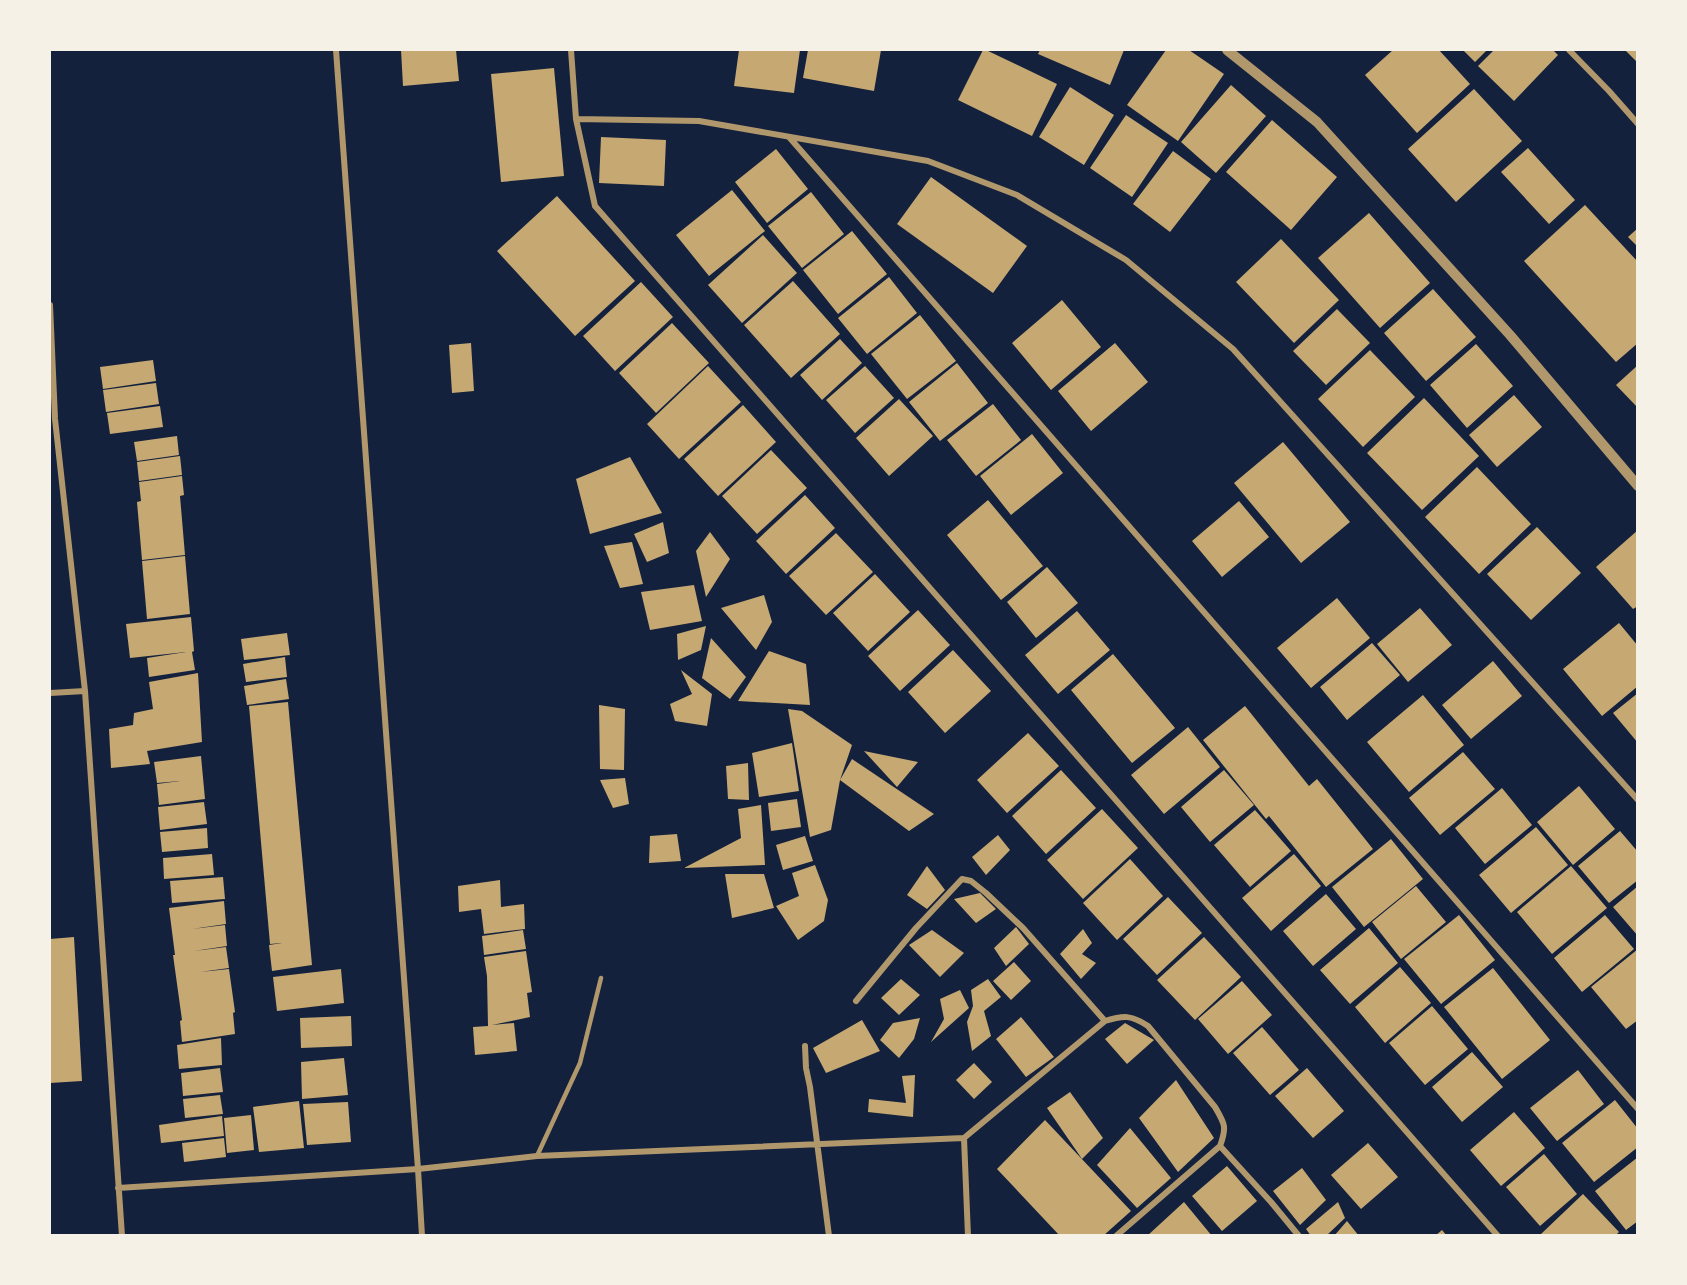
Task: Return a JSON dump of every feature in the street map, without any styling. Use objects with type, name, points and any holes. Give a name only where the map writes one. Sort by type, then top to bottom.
[{"type":"street","points":[[336,50],[422,1236]]},
{"type":"street","points":[[571,50],[576,119],[595,206],[1498,1236]]},
{"type":"street","points":[[1227,50],[1317,122],[1510,335],[1638,486]]},
{"type":"street","points":[[1569,50],[1638,124]]},
{"type":"street","points":[[576,119],[699,121],[928,161],[1017,195],[1126,260],[1233,350],[1638,800]]},
{"type":"street","points":[[789,137],[1638,1109]]},
{"type":"street","points":[[50,305],[52,419],[85,691],[122,1236]]},
{"type":"street","points":[[50,693],[85,691]]},
{"type":"street","points":[[856,1001],[916,928],[962,879],[971,881],[986,893],[1023,928],[1105,1021]]},
{"type":"street","points":[[118,1188],[418,1169],[537,1156],[964,1138],[1105,1021],[1122,1016],[1138,1019],[1148,1026],[1215,1107],[1223,1120],[1225,1132],[1220,1146],[1116,1236]]},
{"type":"street","points":[[805,1046],[829,1236]]},
{"type":"street","points":[[964,1138],[968,1236]]},
{"type":"street","points":[[1220,1146],[1299,1236]]},
{"type":"lane","points":[[537,1156],[580,1063],[600,978]]},
{"type":"building","points":[[401,50],[456,50],[459,81],[403,86]]},
{"type":"building","points":[[739,50],[800,50],[794,93],[734,86]]},
{"type":"building","points":[[808,50],[881,50],[874,91],[803,78]]},
{"type":"building","points":[[983,50],[1057,84],[1032,136],[958,100]]},
{"type":"building","points":[[1040,50],[1124,50],[1110,85],[1038,54]]},
{"type":"building","points":[[1166,50],[1189,50],[1224,74],[1178,141],[1127,105]]},
{"type":"building","points":[[1393,50],[1439,50],[1470,84],[1417,133],[1365,75]]},
{"type":"building","points":[[1463,50],[1487,50],[1475,62]]},
{"type":"building","points":[[1494,50],[1553,50],[1558,55],[1514,101],[1478,66]]},
{"type":"building","points":[[1625,50],[1638,50],[1638,63]]},
{"type":"building","points":[[554,68],[564,176],[501,182],[491,74]]},
{"type":"building","points":[[1231,85],[1266,116],[1216,173],[1181,142]]},
{"type":"building","points":[[1070,87],[1114,115],[1084,165],[1039,137]]},
{"type":"building","points":[[1474,89],[1522,141],[1456,202],[1408,149]]},
{"type":"building","points":[[1126,115],[1168,143],[1132,197],[1090,168]]},
{"type":"building","points":[[1272,120],[1337,177],[1291,230],[1226,172]]},
{"type":"building","points":[[601,137],[666,140],[664,186],[599,183]]},
{"type":"building","points":[[1528,148],[1575,200],[1549,224],[1501,172]]},
{"type":"building","points":[[776,149],[808,189],[767,223],[735,182]]},
{"type":"building","points":[[1173,151],[1211,179],[1170,232],[1133,204]]},
{"type":"building","points":[[931,177],[1027,246],[993,293],[897,224]]},
{"type":"building","points":[[732,190],[765,231],[709,276],[676,235]]},
{"type":"building","points":[[811,192],[844,234],[802,268],[768,226]]},
{"type":"building","points":[[557,196],[635,281],[575,336],[497,251]]},
{"type":"building","points":[[1585,205],[1638,262],[1638,343],[1616,362],[1524,261]]},
{"type":"building","points":[[1369,213],[1430,283],[1380,328],[1318,258]]},
{"type":"building","points":[[1638,228],[1638,247],[1628,237]]},
{"type":"building","points":[[852,231],[887,274],[838,314],[803,270]]},
{"type":"building","points":[[763,235],[797,273],[742,323],[708,285]]},
{"type":"building","points":[[1281,239],[1339,300],[1294,343],[1236,282]]},
{"type":"building","points":[[889,277],[917,313],[867,354],[838,318]]},
{"type":"building","points":[[793,281],[840,334],[791,378],[744,325]]},
{"type":"building","points":[[641,282],[673,317],[615,371],[583,336]]},
{"type":"building","points":[[1433,289],[1476,337],[1426,381],[1384,333]]},
{"type":"building","points":[[1062,300],[1101,347],[1051,390],[1012,343]]},
{"type":"building","points":[[1337,309],[1370,343],[1326,385],[1293,351]]},
{"type":"building","points":[[920,315],[956,361],[907,399],[871,354]]},
{"type":"building","points":[[672,323],[709,363],[656,413],[619,373]]},
{"type":"building","points":[[840,339],[862,363],[822,400],[800,375]]},
{"type":"building","points":[[471,343],[474,391],[452,393],[449,345]]},
{"type":"building","points":[[1115,343],[1148,382],[1091,431],[1058,391]]},
{"type":"building","points":[[1476,344],[1513,386],[1467,428],[1430,385]]},
{"type":"building","points":[[1370,350],[1415,397],[1363,447],[1318,399]]},
{"type":"building","points":[[153,360],[156,381],[103,389],[100,367]]},
{"type":"building","points":[[957,363],[988,403],[940,441],[909,402]]},
{"type":"building","points":[[1638,365],[1638,408],[1616,385]]},
{"type":"building","points":[[708,366],[741,402],[679,459],[647,424]]},
{"type":"building","points":[[865,366],[894,398],[855,433],[826,400]]},
{"type":"building","points":[[156,383],[159,404],[106,412],[103,390]]},
{"type":"building","points":[[1514,395],[1542,427],[1497,467],[1469,435]]},
{"type":"building","points":[[1424,398],[1479,456],[1422,510],[1367,453]]},
{"type":"building","points":[[899,399],[933,436],[889,476],[856,438]]},
{"type":"building","points":[[993,404],[1021,440],[976,476],[947,440]]},
{"type":"building","points":[[743,405],[776,442],[718,496],[684,459]]},
{"type":"building","points":[[160,406],[163,427],[110,434],[107,413]]},
{"type":"building","points":[[1032,434],[1063,473],[1011,515],[980,476]]},
{"type":"building","points":[[177,436],[179,455],[137,461],[134,442]]},
{"type":"building","points":[[1283,442],[1350,522],[1301,563],[1234,483]]},
{"type":"building","points":[[771,450],[807,488],[757,534],[722,496]]},
{"type":"building","points":[[180,456],[182,475],[139,481],[137,462]]},
{"type":"building","points":[[630,457],[662,513],[590,534],[576,479]]},
{"type":"building","points":[[1477,467],[1531,524],[1479,574],[1425,517]]},
{"type":"building","points":[[182,476],[184,495],[180,496],[185,555],[142,560],[137,502],[141,501],[139,482]]},
{"type":"building","points":[[805,495],[835,528],[786,574],[756,541]]},
{"type":"building","points":[[988,500],[1043,566],[1001,600],[947,535]]},
{"type":"building","points":[[1239,501],[1269,537],[1222,577],[1192,541]]},
{"type":"building","points":[[663,522],[669,553],[647,562],[634,534]]},
{"type":"building","points":[[1537,527],[1581,573],[1531,620],[1487,574]]},
{"type":"building","points":[[1638,530],[1638,606],[1633,609],[1596,567]]},
{"type":"building","points":[[710,532],[730,559],[706,597],[696,551]]},
{"type":"building","points":[[836,533],[873,572],[826,615],[789,576]]},
{"type":"building","points":[[632,542],[643,584],[620,588],[604,546]]},
{"type":"building","points":[[185,556],[190,614],[147,619],[142,561]]},
{"type":"building","points":[[1047,567],[1078,603],[1036,638],[1007,602]]},
{"type":"building","points":[[875,574],[910,612],[868,651],[833,613]]},
{"type":"building","points":[[694,585],[702,621],[650,630],[641,592]]},
{"type":"building","points":[[764,595],[772,622],[756,650],[721,608]]},
{"type":"building","points":[[1337,598],[1370,638],[1311,688],[1277,648]]},
{"type":"building","points":[[1420,608],[1452,645],[1408,682],[1377,644]]},
{"type":"building","points":[[918,610],[950,645],[900,691],[868,656]]},
{"type":"building","points":[[1077,611],[1110,650],[1058,694],[1025,655]]},
{"type":"building","points":[[191,617],[195,670],[149,677],[147,658],[186,652],[130,658],[126,624]]},
{"type":"building","points":[[1619,623],[1638,646],[1638,686],[1602,716],[1563,669]]},
{"type":"building","points":[[706,626],[701,650],[678,660],[677,634]]},
{"type":"building","points":[[287,633],[290,655],[244,660],[241,639]]},
{"type":"building","points":[[711,638],[746,677],[730,699],[702,678]]},
{"type":"building","points":[[1372,643],[1400,675],[1347,720],[1320,687]]},
{"type":"building","points":[[953,650],[991,691],[945,733],[908,692]]},
{"type":"building","points":[[769,651],[806,664],[810,705],[738,701]]},
{"type":"building","points":[[1113,654],[1175,728],[1132,763],[1071,690]]},
{"type":"building","points":[[285,657],[287,677],[246,682],[243,664]]},
{"type":"building","points":[[1493,661],[1522,696],[1471,739],[1442,705]]},
{"type":"building","points":[[681,670],[712,694],[707,726],[675,721],[670,704],[692,694]]},
{"type":"building","points":[[198,673],[202,742],[147,751],[150,764],[111,768],[109,729],[133,725],[134,713],[153,709],[149,682]]},
{"type":"building","points":[[286,679],[289,699],[247,705],[244,686]]},
{"type":"building","points":[[1638,693],[1638,743],[1613,713]]},
{"type":"building","points":[[1423,695],[1464,745],[1409,792],[1367,742]]},
{"type":"building","points":[[288,702],[312,965],[272,971],[269,945],[282,943],[270,944],[249,706]]},
{"type":"building","points":[[599,705],[625,709],[624,770],[600,769]]},
{"type":"building","points":[[1245,706],[1309,786],[1317,779],[1373,849],[1326,887],[1269,816],[1266,819],[1203,740]]},
{"type":"building","points":[[788,709],[802,711],[852,745],[840,780],[831,830],[810,837]]},
{"type":"building","points":[[1188,727],[1220,767],[1164,814],[1131,775]]},
{"type":"building","points":[[1028,733],[1059,766],[1007,813],[977,780]]},
{"type":"building","points":[[792,743],[799,791],[759,797],[752,753]]},
{"type":"building","points":[[864,751],[918,762],[897,787]]},
{"type":"building","points":[[1463,752],[1495,789],[1440,835],[1409,798]]},
{"type":"building","points":[[201,756],[205,799],[159,805],[157,784],[180,781],[157,783],[154,762]]},
{"type":"building","points":[[852,759],[934,814],[909,831],[840,780]]},
{"type":"building","points":[[748,763],[749,800],[728,799],[726,766]]},
{"type":"building","points":[[1061,770],[1096,808],[1046,854],[1012,816]]},
{"type":"building","points":[[1224,770],[1254,805],[1210,842],[1181,807]]},
{"type":"building","points":[[625,778],[629,804],[613,808],[600,780]]},
{"type":"building","points":[[1579,786],[1615,829],[1573,865],[1537,822]]},
{"type":"building","points":[[1502,788],[1532,825],[1485,864],[1455,828]]},
{"type":"building","points":[[797,799],[801,827],[771,831],[768,803]]},
{"type":"building","points":[[204,802],[207,824],[160,830],[158,807]]},
{"type":"building","points":[[761,805],[765,865],[684,868],[741,838],[738,809]]},
{"type":"building","points":[[1102,809],[1138,848],[1083,899],[1047,860]]},
{"type":"building","points":[[1255,810],[1291,851],[1250,887],[1214,845]]},
{"type":"building","points":[[1536,827],[1568,865],[1511,913],[1479,875]]},
{"type":"building","points":[[207,828],[208,848],[162,852],[160,832]]},
{"type":"building","points":[[1620,831],[1638,852],[1638,880],[1609,903],[1578,866]]},
{"type":"building","points":[[677,834],[681,861],[649,863],[650,836]]},
{"type":"building","points":[[998,835],[1010,850],[986,875],[972,857]]},
{"type":"building","points":[[805,836],[813,861],[783,870],[776,845]]},
{"type":"building","points":[[1391,839],[1423,879],[1364,927],[1332,887]]},
{"type":"building","points":[[212,854],[214,875],[164,879],[163,858]]},
{"type":"building","points":[[1294,854],[1321,886],[1271,931],[1242,898]]},
{"type":"building","points":[[1130,859],[1163,896],[1117,940],[1083,903]]},
{"type":"building","points":[[815,865],[828,900],[824,921],[798,940],[776,906],[799,896],[792,873]]},
{"type":"building","points":[[927,866],[945,890],[927,909],[907,895]]},
{"type":"building","points":[[1571,866],[1607,908],[1552,954],[1517,912]]},
{"type":"building","points":[[725,874],[764,874],[774,908],[732,918]]},
{"type":"building","points":[[223,877],[225,899],[172,903],[170,881]]},
{"type":"building","points":[[500,880],[501,907],[524,904],[525,929],[484,934],[481,909],[459,912],[458,886]]},
{"type":"building","points":[[1416,886],[1446,922],[1401,959],[1372,922]]},
{"type":"building","points":[[1638,886],[1638,936],[1613,907]]},
{"type":"building","points":[[980,893],[996,909],[976,923],[954,899]]},
{"type":"building","points":[[1326,894],[1356,929],[1313,966],[1283,931]]},
{"type":"building","points":[[1168,897],[1202,933],[1157,975],[1123,939]]},
{"type":"building","points":[[224,901],[226,924],[192,929],[225,925],[227,946],[194,951],[226,947],[229,968],[200,972],[229,969],[235,1012],[233,1013],[235,1034],[182,1042],[180,1021],[182,1020],[169,908]]},
{"type":"building","points":[[1459,915],[1495,960],[1441,1004],[1404,959]]},
{"type":"building","points":[[1605,915],[1634,949],[1582,992],[1554,958]]},
{"type":"building","points":[[1016,927],[1029,944],[1006,966],[994,948]]},
{"type":"building","points":[[1369,928],[1398,963],[1350,1004],[1320,970]]},
{"type":"building","points":[[1083,929],[1092,943],[1082,954],[1096,963],[1081,979],[1060,954]]},
{"type":"building","points":[[523,930],[526,949],[484,955],[482,936]]},
{"type":"building","points":[[932,930],[964,953],[940,977],[909,945]]},
{"type":"building","points":[[74,937],[82,1081],[50,1083],[50,939]]},
{"type":"building","points":[[1204,937],[1241,977],[1195,1020],[1157,980]]},
{"type":"building","points":[[1638,949],[1638,1020],[1626,1029],[1591,987]]},
{"type":"building","points":[[526,951],[532,992],[527,993],[530,1017],[492,1025],[514,1023],[517,1051],[475,1055],[473,1027],[488,1026],[487,976],[484,957]]},
{"type":"building","points":[[1014,962],[1031,981],[1011,1000],[993,981]]},
{"type":"building","points":[[1400,967],[1431,1003],[1385,1043],[1355,1007]]},
{"type":"building","points":[[1493,968],[1550,1040],[1502,1079],[1444,1007]]},
{"type":"building","points":[[341,969],[344,1003],[277,1011],[273,977]]},
{"type":"building","points":[[901,979],[920,995],[899,1015],[881,998]]},
{"type":"building","points":[[988,979],[1001,997],[984,1011],[991,1036],[972,1051],[967,1022],[973,1006],[971,990]]},
{"type":"building","points":[[1242,981],[1272,1015],[1228,1054],[1198,1019]]},
{"type":"building","points":[[960,990],[969,1008],[931,1042],[944,1019],[940,999]]},
{"type":"building","points":[[1432,1006],[1468,1049],[1425,1085],[1389,1043]]},
{"type":"building","points":[[351,1016],[352,1046],[301,1048],[300,1018]]},
{"type":"building","points":[[1021,1017],[1054,1057],[1026,1077],[996,1039]]},
{"type":"building","points":[[920,1018],[914,1039],[899,1058],[880,1040],[893,1023]]},
{"type":"building","points":[[862,1020],[880,1051],[826,1073],[813,1048]]},
{"type":"building","points":[[1125,1023],[1154,1040],[1127,1064],[1105,1039]]},
{"type":"building","points":[[1262,1027],[1299,1070],[1270,1095],[1233,1053]]},
{"type":"building","points":[[221,1038],[222,1065],[179,1069],[177,1045]]},
{"type":"building","points":[[1472,1052],[1503,1087],[1462,1122],[1432,1087]]},
{"type":"building","points":[[344,1058],[348,1095],[302,1099],[301,1062]]},
{"type":"building","points":[[974,1063],[992,1082],[974,1099],[956,1080]]},
{"type":"building","points":[[220,1068],[223,1092],[183,1096],[181,1073]]},
{"type":"building","points":[[1307,1068],[1344,1111],[1313,1138],[1275,1096]]},
{"type":"building","points":[[1578,1070],[1604,1104],[1557,1141],[1530,1108]]},
{"type":"building","points":[[915,1075],[913,1117],[868,1112],[869,1099],[906,1103],[902,1076]]},
{"type":"building","points":[[1176,1080],[1214,1138],[1178,1172],[1139,1118]]},
{"type":"building","points":[[1070,1092],[1103,1138],[1082,1159],[1047,1108]]},
{"type":"building","points":[[220,1095],[223,1114],[185,1118],[183,1099]]},
{"type":"building","points":[[1615,1100],[1638,1129],[1638,1147],[1594,1182],[1562,1143]]},
{"type":"building","points":[[299,1101],[304,1148],[259,1152],[253,1107]]},
{"type":"building","points":[[348,1102],[351,1142],[307,1145],[303,1104]]},
{"type":"building","points":[[1514,1112],[1545,1148],[1501,1186],[1470,1150]]},
{"type":"building","points":[[251,1115],[254,1150],[227,1153],[224,1118]]},
{"type":"building","points":[[222,1116],[224,1136],[161,1143],[159,1125]]},
{"type":"building","points":[[1045,1120],[1131,1211],[1103,1236],[1060,1236],[997,1169]]},
{"type":"building","points":[[1130,1128],[1171,1178],[1137,1208],[1097,1165]]},
{"type":"building","points":[[224,1138],[226,1157],[184,1162],[182,1143]]},
{"type":"building","points":[[1368,1143],[1398,1177],[1361,1209],[1331,1175]]},
{"type":"building","points":[[1544,1154],[1577,1194],[1540,1226],[1506,1187]]},
{"type":"building","points":[[1638,1157],[1638,1221],[1626,1230],[1595,1191]]},
{"type":"building","points":[[1227,1166],[1257,1201],[1222,1231],[1192,1196]]},
{"type":"building","points":[[1302,1168],[1326,1200],[1300,1225],[1273,1191]]},
{"type":"building","points":[[1583,1194],[1619,1232],[1615,1236],[1543,1236],[1541,1234]]},
{"type":"building","points":[[1184,1202],[1212,1236],[1147,1236]]},
{"type":"building","points":[[1338,1202],[1345,1218],[1326,1236],[1311,1236],[1306,1229]]},
{"type":"building","points":[[1347,1221],[1359,1236],[1334,1236]]},
{"type":"building","points":[[1442,1230],[1447,1236],[1435,1236]]}]
